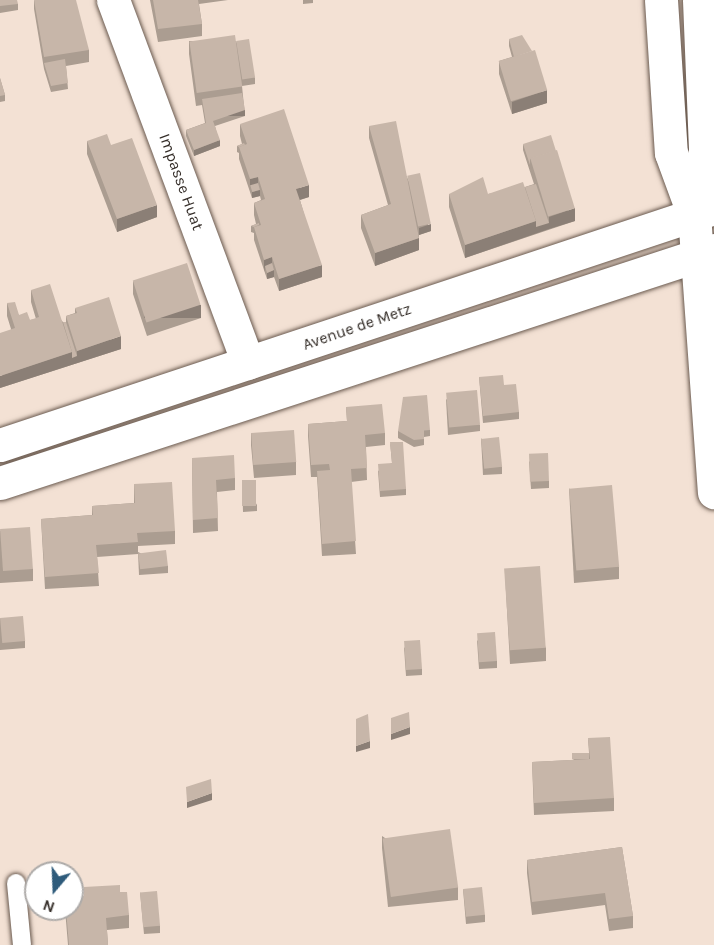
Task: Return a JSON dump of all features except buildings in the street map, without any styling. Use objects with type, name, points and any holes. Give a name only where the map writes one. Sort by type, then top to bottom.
[{"type":"main road","name":"Impasse Huat","points":[[113,0],[248,363]]},
{"type":"main road","points":[[661,0],[671,153],[704,211]]},
{"type":"main road","points":[[699,0],[703,44],[705,253],[714,492]]},
{"type":"main road","points":[[703,44],[714,75]]},
{"type":"main road","name":"Avenue de Metz","points":[[0,445],[704,211]]},
{"type":"main road","points":[[0,483],[705,253]]},
{"type":"lane","points":[[16,883],[22,945]]}]
